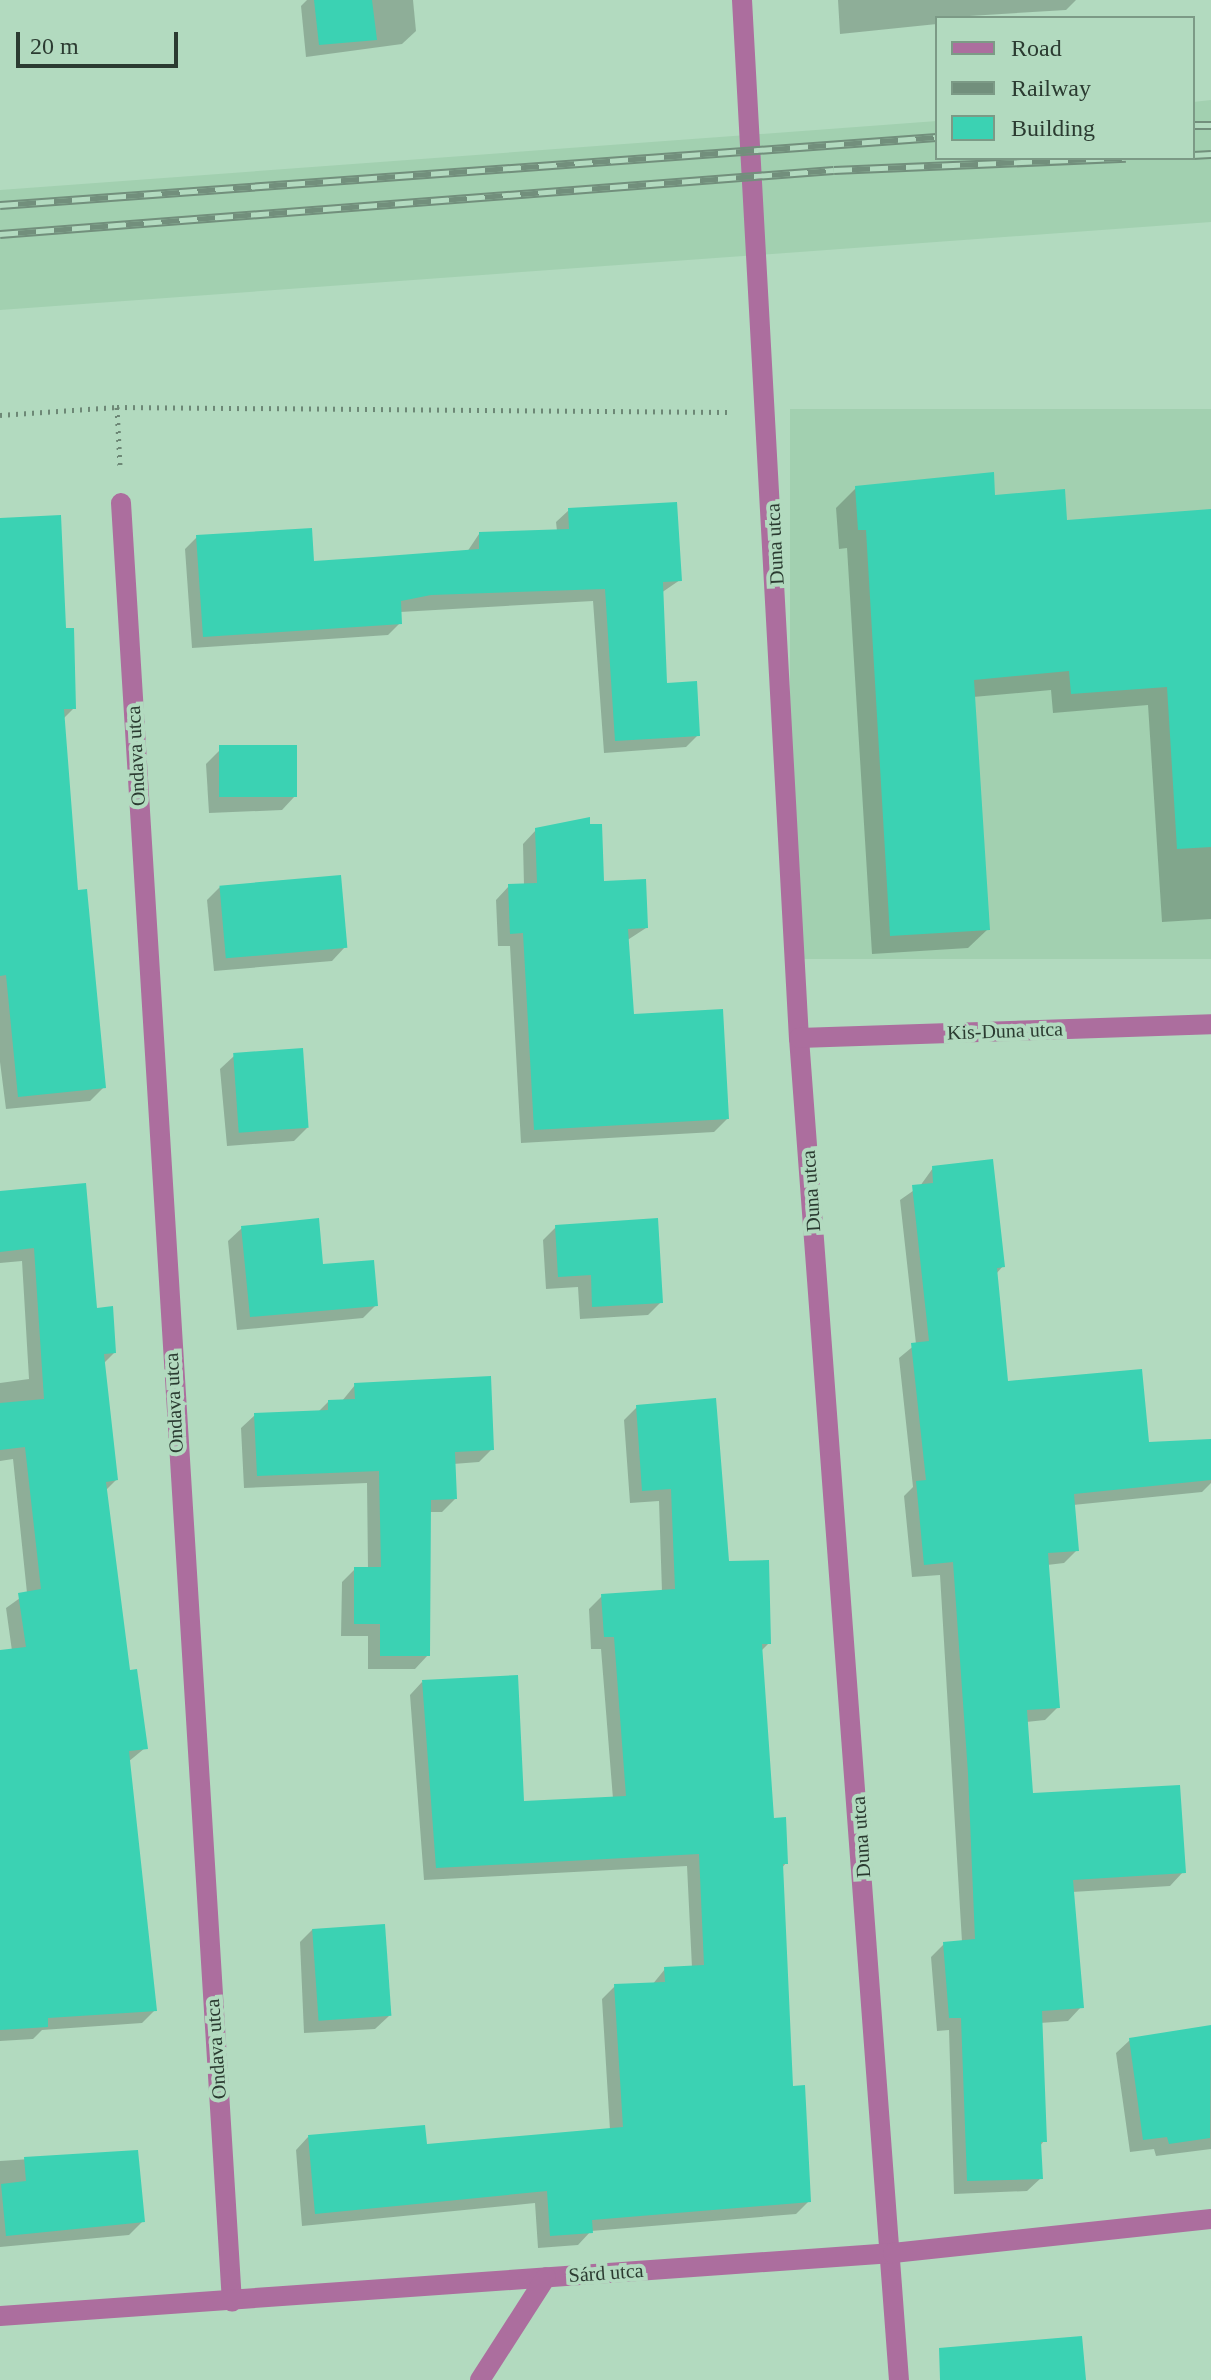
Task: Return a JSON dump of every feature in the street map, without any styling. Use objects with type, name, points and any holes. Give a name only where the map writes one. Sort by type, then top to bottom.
[{"type":"street","name":"Duna utca","points":[[742,0],[768,411],[799,1038],[893,2253],[899,2380]]},
{"type":"street","name":"Ondava utca","points":[[121,503],[232,2302]]},
{"type":"street","name":"Kis-Duna utca","points":[[799,1038],[1211,1024]]},
{"type":"street","name":"Sárd utca","points":[[0,2316],[893,2253],[1211,2219]]},
{"type":"street","points":[[480,2380],[546,2277]]},
{"type":"path","points":[[0,415],[117,407],[537,414],[768,411]]},
{"type":"path","points":[[117,407],[121,503]]},
{"type":"shaded area","points":[[1211,100],[1211,222],[0,310],[0,190],[935,121],[935,160],[1195,160],[1195,102]]},
{"type":"shaded area","points":[[790,409],[1211,409],[1211,959],[790,959]]},
{"type":"building","points":[[314,0],[372,0],[377,40],[319,45]]},
{"type":"building","points":[[994,472],[995,495],[1065,489],[1067,520],[1211,509],[1211,847],[1177,849],[1167,687],[1071,694],[1069,671],[974,680],[990,930],[890,936],[866,530],[858,530],[855,486]]},
{"type":"building","points":[[677,502],[682,581],[663,582],[667,683],[697,681],[700,736],[615,741],[605,589],[431,595],[401,601],[402,624],[203,637],[196,535],[312,528],[314,561],[373,557],[479,549],[479,532],[569,529],[568,508]]},
{"type":"building","points":[[61,515],[66,628],[74,628],[76,709],[64,709],[78,890],[87,889],[106,1088],[18,1097],[6,975],[0,976],[0,518]]},
{"type":"building","points":[[219,745],[297,745],[297,797],[219,797]]},
{"type":"building","points":[[590,817],[590,824],[602,824],[604,881],[646,879],[648,928],[628,929],[634,1014],[723,1009],[729,1119],[534,1130],[523,933],[510,934],[508,884],[537,883],[535,828]]},
{"type":"building","points":[[341,875],[347,948],[226,958],[219,886]]},
{"type":"building","points":[[303,1048],[309,1128],[239,1133],[233,1053]]},
{"type":"building","points":[[993,1159],[1005,1267],[997,1268],[1008,1381],[1142,1369],[1149,1442],[1211,1439],[1211,1480],[1074,1494],[1079,1551],[1048,1553],[1060,1708],[1027,1710],[1033,1793],[1180,1785],[1186,1873],[1073,1880],[1084,2008],[1042,2011],[1047,2142],[1041,2142],[1043,2179],[967,2181],[961,2018],[949,2018],[943,1942],[975,1939],[968,1773],[953,1562],[924,1565],[916,1481],[926,1480],[911,1343],[929,1341],[912,1185],[933,1183],[932,1166]]},
{"type":"building","points":[[86,1183],[97,1308],[113,1306],[116,1353],[104,1354],[118,1480],[106,1482],[130,1670],[137,1669],[148,1749],[129,1751],[157,2011],[48,2018],[48,2027],[0,2030],[0,1650],[26,1647],[18,1593],[41,1589],[25,1447],[0,1450],[0,1403],[44,1399],[34,1248],[0,1252],[0,1191]]},
{"type":"building","points":[[319,1218],[323,1264],[374,1260],[378,1306],[250,1317],[241,1226]]},
{"type":"building","points":[[658,1218],[663,1303],[592,1307],[591,1275],[558,1277],[555,1225]]},
{"type":"building","points":[[491,1376],[494,1450],[455,1452],[457,1499],[431,1500],[430,1656],[380,1656],[380,1624],[354,1624],[354,1567],[381,1567],[379,1471],[257,1476],[254,1413],[328,1410],[328,1400],[355,1399],[354,1383]]},
{"type":"building","points":[[716,1398],[729,1561],[769,1560],[771,1644],[762,1644],[774,1818],[786,1817],[788,1864],[783,1864],[793,2086],[805,2085],[811,2202],[592,2220],[593,2233],[550,2236],[547,2191],[315,2214],[308,2135],[425,2125],[427,2144],[623,2127],[614,1984],[665,1982],[664,1967],[704,1965],[699,1854],[436,1868],[422,1680],[518,1675],[524,1801],[626,1796],[614,1637],[604,1637],[601,1594],[675,1589],[671,1489],[642,1491],[636,1405]]},
{"type":"building","points":[[385,1924],[391,2016],[319,2021],[312,1929]]},
{"type":"building","points":[[1211,2025],[1210,2138],[1169,2144],[1167,2137],[1143,2140],[1129,2038]]},
{"type":"building","points":[[138,2150],[145,2222],[6,2236],[1,2184],[26,2181],[24,2157]]},
{"type":"building","points":[[1082,2336],[1086,2380],[940,2380],[939,2348]]},
{"type":"railway","points":[[1195,125],[1211,125]]},
{"type":"railway","points":[[0,205],[935,137]]},
{"type":"railway","points":[[1195,155],[1211,154]]},
{"type":"railway","points":[[0,234],[834,170],[1077,160]]}]
